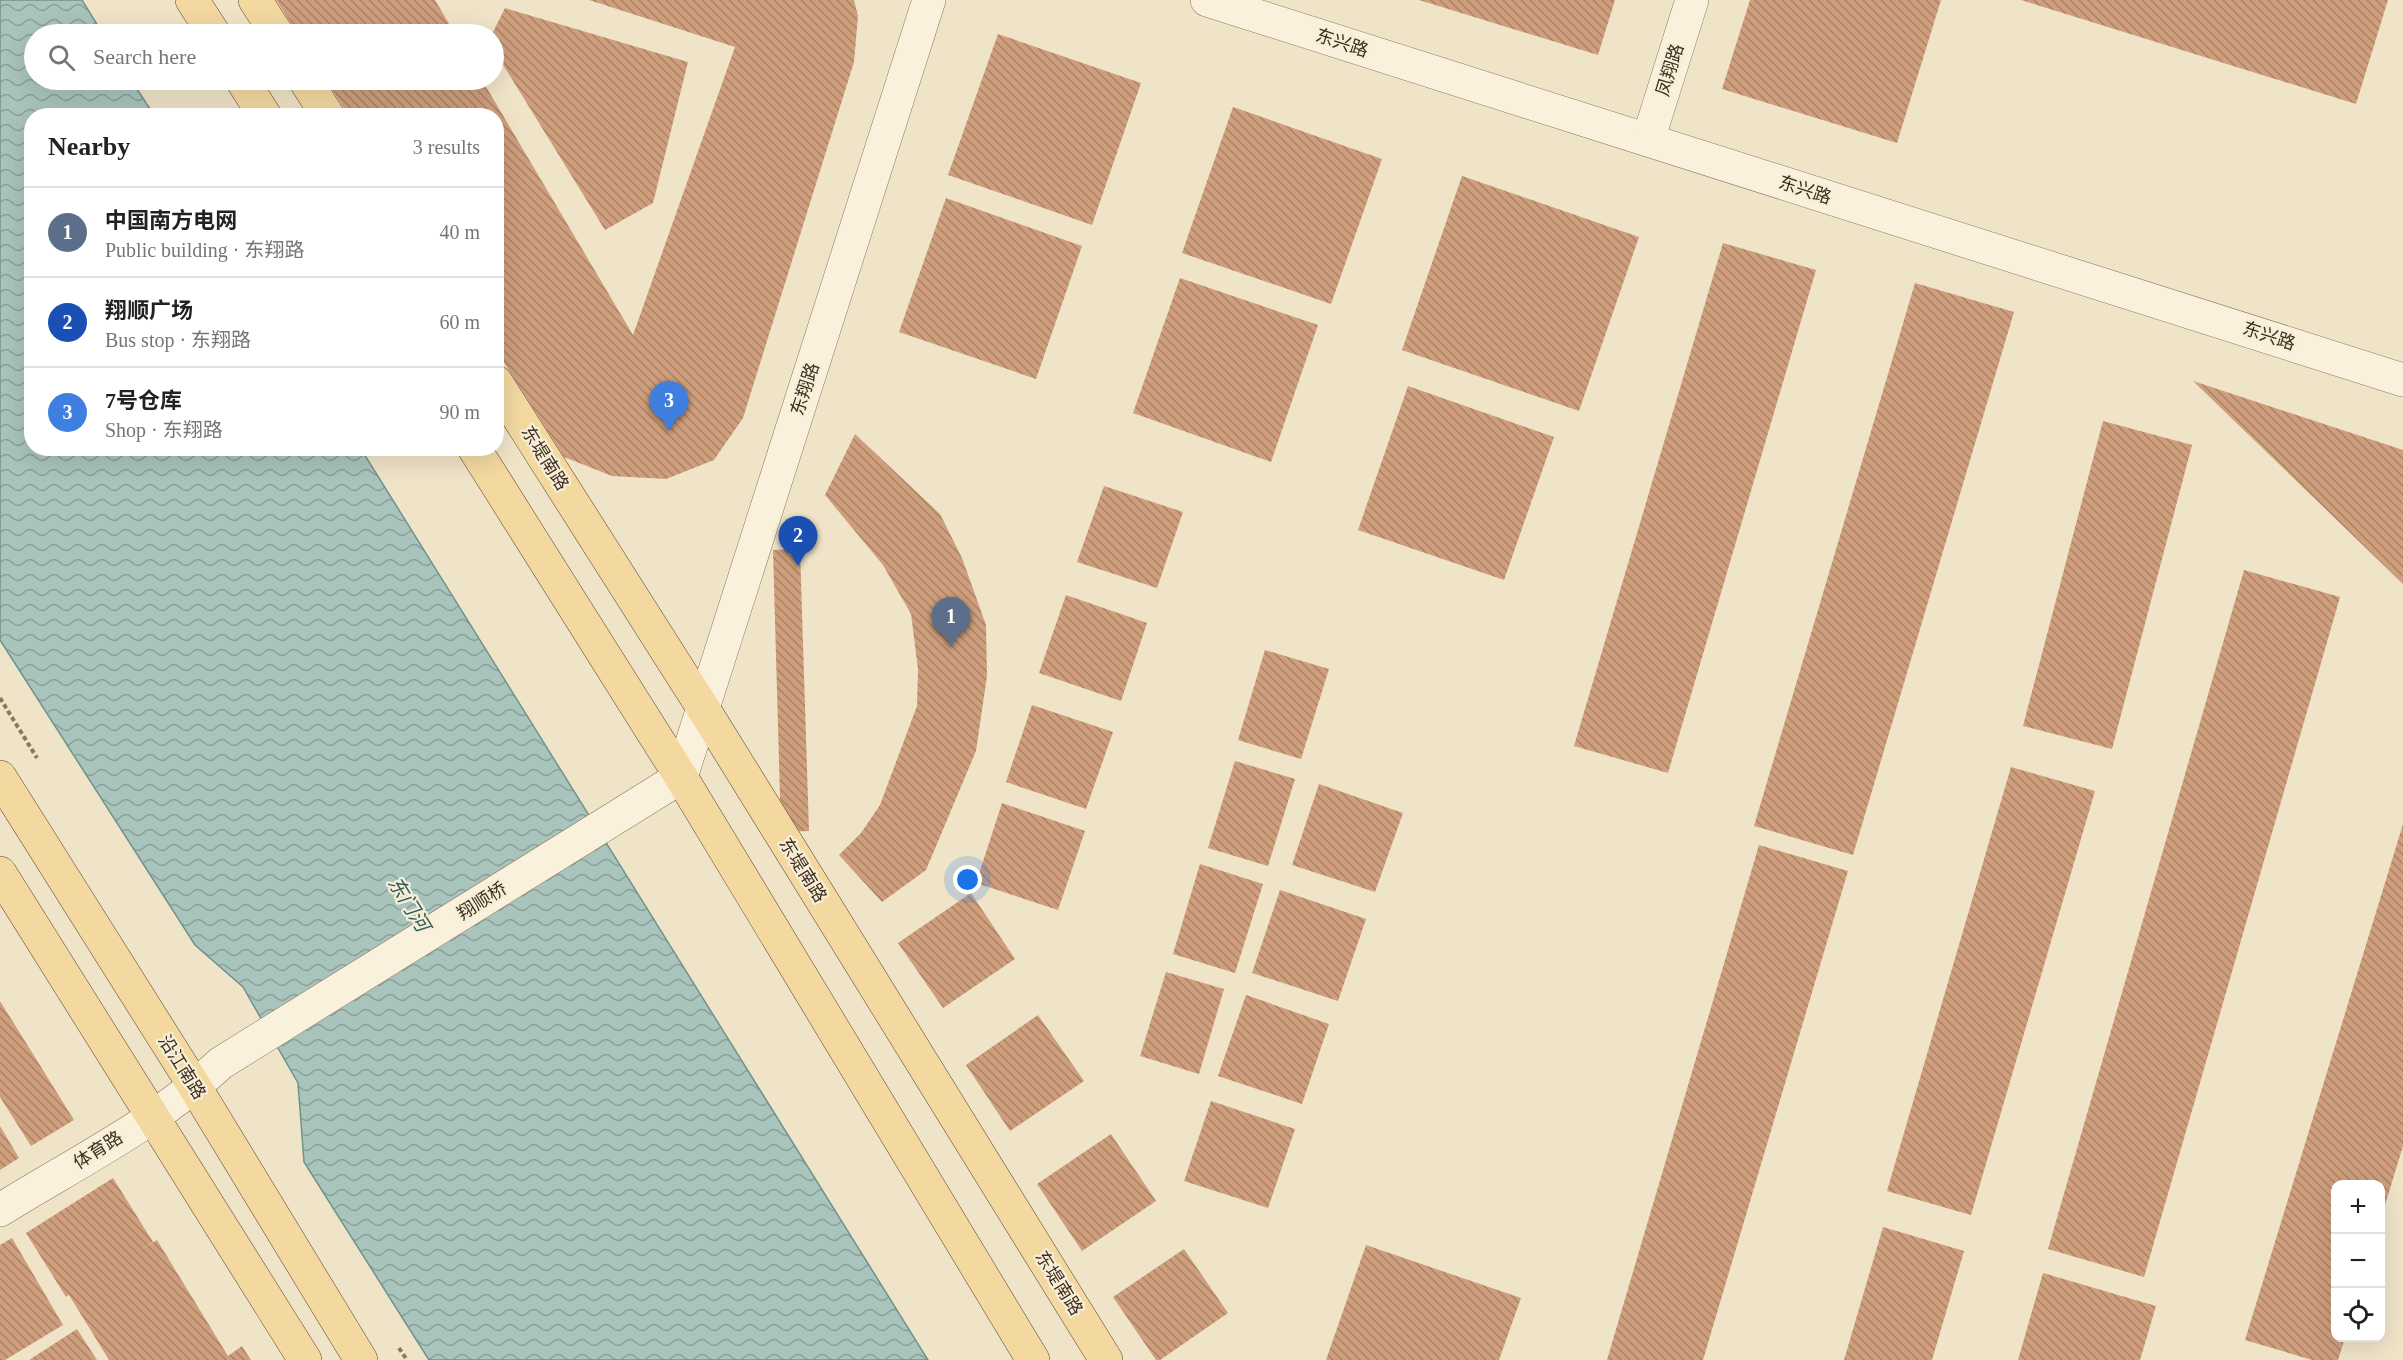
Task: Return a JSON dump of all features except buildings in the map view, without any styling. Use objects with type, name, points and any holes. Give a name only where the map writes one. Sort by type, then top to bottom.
[{"type":"main road","points":[[192,0],[208,24]]},
{"type":"main road","points":[[255,0],[271,24]]},
{"type":"main road","points":[[248,90],[260,108]]},
{"type":"main road","points":[[311,90],[323,108]]},
{"type":"main road","name":"东堤南路","points":[[504,395],[704,708],[1106,1360]]},
{"type":"main road","points":[[479,456],[681,777],[1033,1360]]},
{"type":"main road","name":"沿江南路","points":[[0,777],[195,1087],[361,1360]]},
{"type":"main road","points":[[0,873],[305,1360]]},
{"type":"street","name":"东翔路","points":[[681,777],[929,0]]},
{"type":"street","name":"东兴路","points":[[1207,0],[2403,380]]},
{"type":"street","name":"凤翔路","points":[[1648,140],[1692,0]]},
{"type":"street","name":"翔顺桥","points":[[195,1087],[221,1063],[681,777]]},
{"type":"street","name":"体育路","points":[[0,1210],[195,1087]]},
{"type":"water","name":"东门河","points":[[0,0],[82,0],[97,24],[24,24],[24,90],[138,90],[149,108],[24,108],[24,456],[365,456],[928,1360],[429,1360],[304,1162],[298,1083],[243,987],[195,945],[0,640]]},
{"type":"place","name":"7号仓库","points":[[669,431]]},
{"type":"place","name":"翔顺广场","points":[[798,566]]},
{"type":"place","name":"中国南方电网","points":[[951,647]]}]
